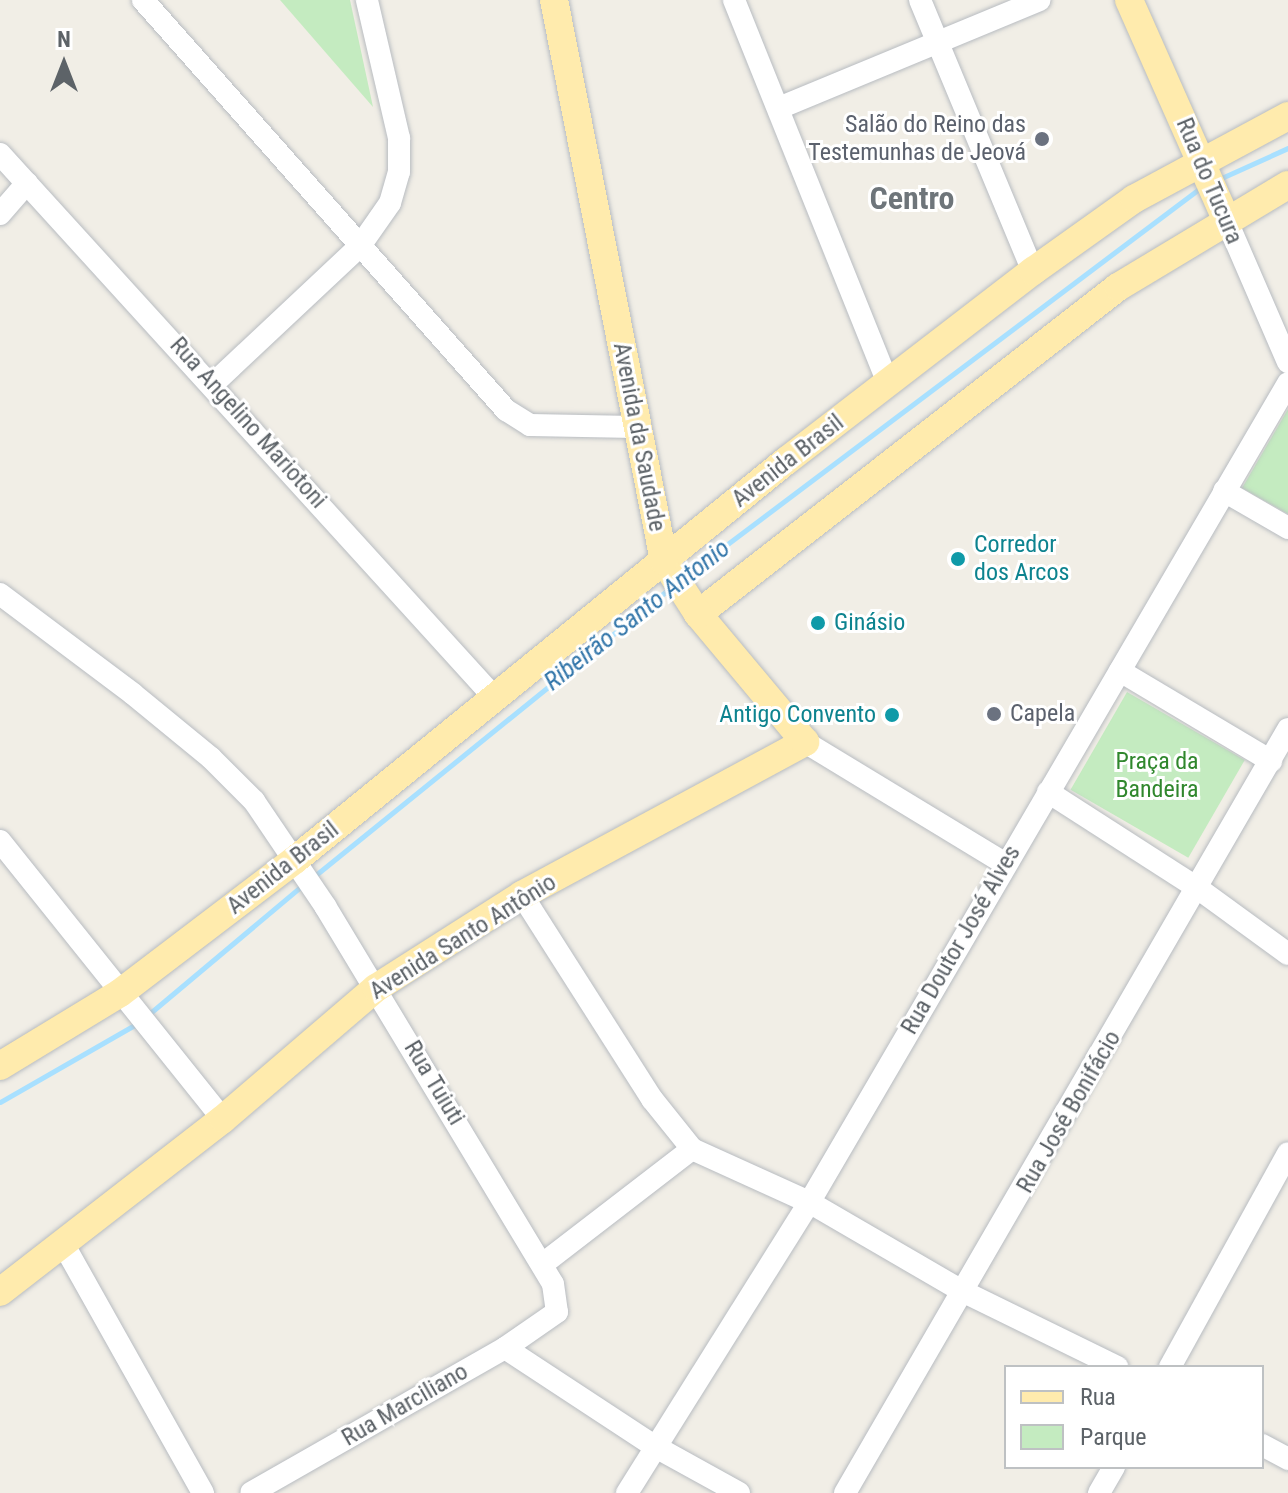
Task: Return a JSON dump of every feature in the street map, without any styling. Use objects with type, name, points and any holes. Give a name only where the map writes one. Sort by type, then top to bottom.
[{"type":"main road","name":"Avenida da Saudade","points":[[554,0],[635,427],[668,569],[694,607],[805,742]]},
{"type":"main road","name":"Rua do Tucura","points":[[1129,0],[1223,213]]},
{"type":"main road","name":"Avenida Brasil","points":[[0,1066],[125,1002],[300,866],[493,696],[668,569],[888,383],[1033,271],[1202,164],[1288,116]]},
{"type":"main road","points":[[694,607],[1118,287],[1223,213],[1288,185]]},
{"type":"main road","name":"Avenida Santo Antônio","points":[[0,1292],[65,1247],[223,1119],[376,988],[522,895],[805,742]]},
{"type":"street","points":[[143,0],[506,410],[530,425],[635,427]]},
{"type":"street","points":[[213,384],[360,246],[390,203],[399,172],[399,138],[367,0]]},
{"type":"street","points":[[734,0],[888,383]]},
{"type":"street","points":[[920,0],[1033,271]]},
{"type":"street","points":[[779,108],[1040,0]]},
{"type":"street","name":"Rua Angelino Mariotoni","points":[[0,154],[213,384],[493,696]]},
{"type":"street","points":[[0,214],[27,183]]},
{"type":"street","name":"Rua do Tucura","points":[[1223,213],[1288,362]]},
{"type":"street","name":"Rua Doutor José Alves","points":[[627,1493],[809,1202],[1004,863],[1288,383]]},
{"type":"street","points":[[1224,491],[1288,528]]},
{"type":"street","name":"Rua Tuiuti","points":[[0,594],[211,758],[254,801],[300,866],[544,1263],[557,1312]]},
{"type":"street","points":[[1120,671],[1271,761]]},
{"type":"street","name":"Rua José Bonifácio","points":[[845,1493],[1199,889],[1288,729]]},
{"type":"street","name":"Avenida da Saudade","points":[[805,742],[1004,863]]},
{"type":"street","points":[[1048,792],[1199,889],[1288,954]]},
{"type":"street","points":[[0,841],[153,1037],[223,1119]]},
{"type":"street","points":[[522,895],[652,1099],[692,1149],[809,1202],[962,1291],[1113,1365]]},
{"type":"street","points":[[544,1263],[692,1149]]},
{"type":"street","points":[[1171,1365],[1288,1153]]},
{"type":"street","points":[[65,1247],[203,1493]]},
{"type":"street","name":"Rua Marciliano","points":[[251,1493],[505,1348],[557,1312]]},
{"type":"street","points":[[505,1348],[654,1446],[739,1493]]},
{"type":"street","points":[[1264,1446],[1288,1459]]},
{"type":"street","points":[[1099,1493],[1113,1469]]},
{"type":"green space","points":[[280,0],[350,0],[373,107]]},
{"type":"green space","points":[[1288,409],[1288,514],[1242,488]]},
{"type":"green space","name":"Praça da Bandeira","points":[[1127,692],[1245,760],[1188,858],[1070,790]]},
{"type":"waterway","name":"Ribeirão Santo Antonio","points":[[1217,180],[1288,148]]},
{"type":"waterway","name":"Ribeirão Santo Antonio","points":[[685,576],[1200,188]]},
{"type":"waterway","name":"Ribeirão Santo Antonio","points":[[312,878],[671,587]]},
{"type":"waterway","name":"Ribeirão Santo Antonio","points":[[149,1014],[304,884]]},
{"type":"waterway","name":"Ribeirão Santo Antonio","points":[[0,1102],[138,1023]]},
{"type":"place","name":"Salão do Reino das Testemunhas de Jeová","points":[[1042,139]]},
{"type":"place","name":"Corredor dos Arcos","points":[[958,559]]},
{"type":"place","name":"Ginásio","points":[[818,623]]},
{"type":"place","name":"Capela","points":[[994,714]]},
{"type":"place","name":"Antigo Convento","points":[[892,715]]},
{"type":"district","name":"Centro","points":[[912,198]]}]
